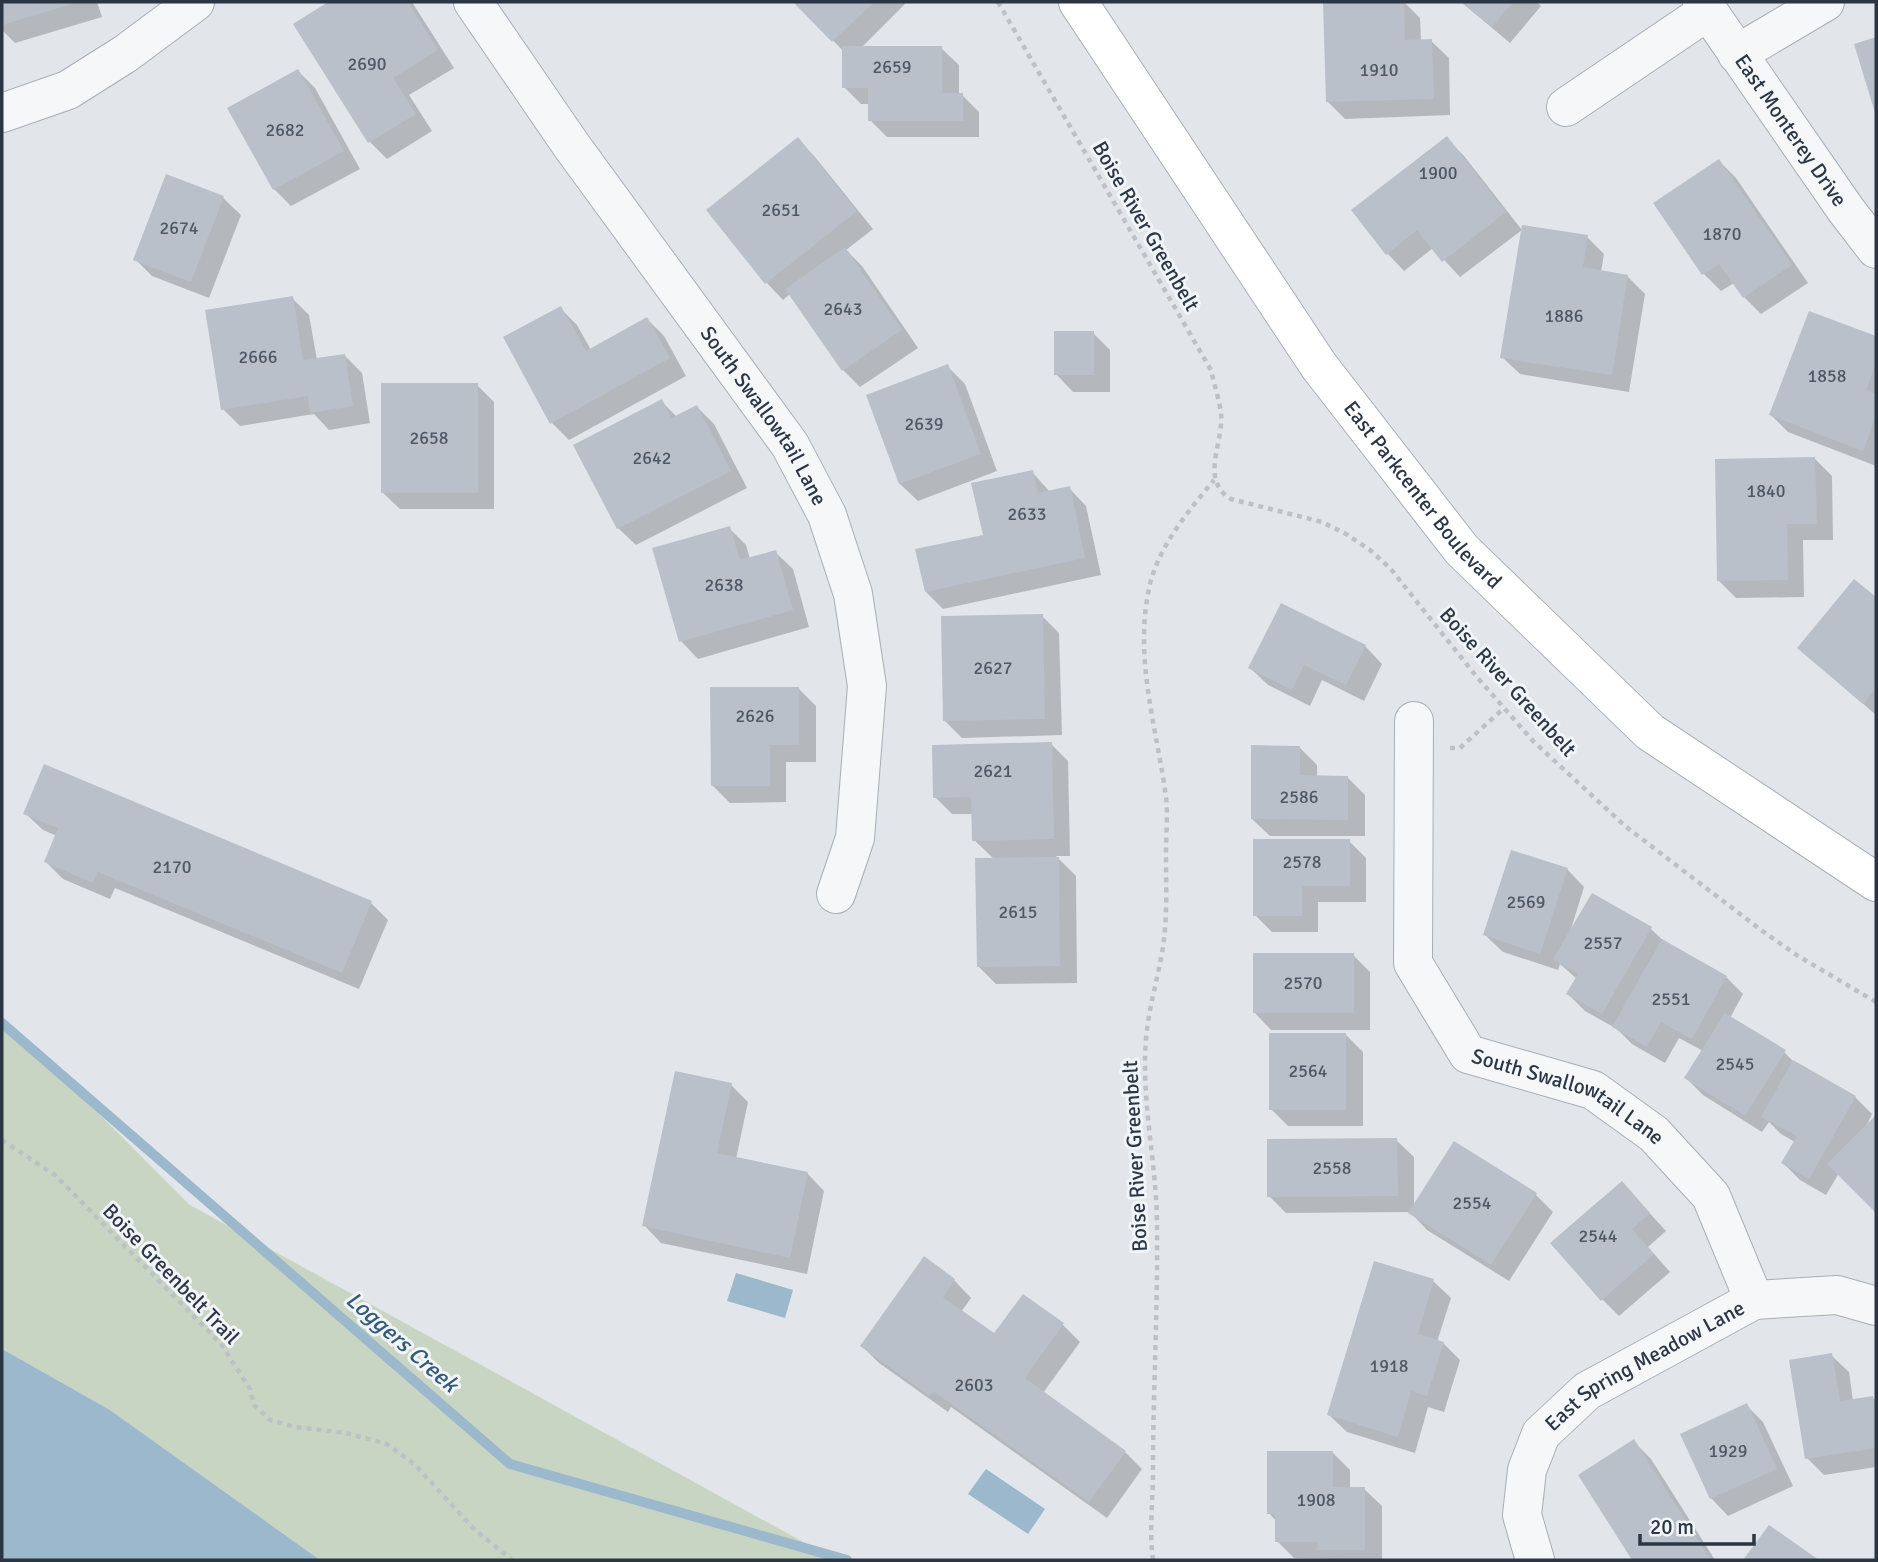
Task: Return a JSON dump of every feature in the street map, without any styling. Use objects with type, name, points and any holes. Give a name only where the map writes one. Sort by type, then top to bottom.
[{"type":"main road","name":"East Parkcenter Boulevard","points":[[1077,2],[1319,366],[1462,550],[1650,732],[1876,883]]},
{"type":"street","points":[[2,113],[68,90],[125,54],[195,2]]},
{"type":"street","name":"South Swallowtail Lane","points":[[473,2],[578,156],[790,445],[827,515],[853,594],[867,686],[855,838],[836,894]]},
{"type":"street","points":[[1737,54],[1825,2]]},
{"type":"street","name":"East Monterey Drive","points":[[1566,107],[1705,7],[1876,249]]},
{"type":"street","name":"South Swallowtail Lane","points":[[1414,734],[1413,963],[1468,1054],[1593,1090],[1654,1134],[1711,1196],[1754,1300]]},
{"type":"street","points":[[1754,1300],[1837,1296],[1876,1306]]},
{"type":"street","name":"East Spring Meadow Lane","points":[[1535,1560],[1522,1515],[1527,1470],[1541,1434],[1587,1391],[1754,1300]]},
{"type":"path","name":"Boise River Greenbelt","points":[[998,2],[1211,370],[1221,415],[1214,480],[1171,537],[1159,558],[1148,590],[1145,614],[1146,678],[1166,802],[1165,926],[1162,958],[1146,1036],[1144,1071],[1155,1168],[1157,1227],[1153,1560]]},
{"type":"path","name":"Boise River Greenbelt","points":[[1214,480],[1220,493],[1231,499],[1322,522],[1370,550],[1390,568],[1476,676],[1533,741],[1625,825],[1761,930],[1798,956],[1876,1002]]},
{"type":"path","points":[[1414,734],[1460,748],[1504,708]]},
{"type":"path","name":"Boise Greenbelt Trail","points":[[2,1140],[55,1175],[221,1344],[250,1389],[254,1405],[270,1420],[295,1427],[346,1433],[387,1444],[414,1464],[475,1530],[512,1560]]},
{"type":"green space","points":[[2,1017],[190,1205],[836,1560],[320,1560],[110,1410],[2,1349]]},
{"type":"water","points":[[736,1273],[793,1290],[785,1318],[727,1301]]},
{"type":"water","points":[[2,1349],[110,1410],[320,1560],[2,1560]]},
{"type":"water","points":[[986,1469],[1045,1509],[1028,1534],[968,1494]]},
{"type":"building","points":[[2,2],[78,2],[2,25]]},
{"type":"building","points":[[328,2],[408,2],[438,50],[393,78],[416,114],[368,143],[293,24]]},
{"type":"building","points":[[874,2],[832,42],[794,3]]},
{"type":"building","points":[[1323,2],[1404,2],[1405,40],[1432,39],[1434,99],[1326,102]]},
{"type":"building","points":[[1461,2],[1513,2],[1492,27]]},
{"type":"building","points":[[1876,37],[1876,116],[1854,44]]},
{"type":"building","points":[[842,46],[942,46],[942,93],[963,93],[963,121],[868,121],[868,88],[842,88]]},
{"type":"building","points":[[298,69],[344,151],[273,190],[227,108]]},
{"type":"building","points":[[1447,136],[1506,212],[1442,262],[1417,230],[1386,255],[1351,210]]},
{"type":"building","points":[[798,137],[857,211],[765,284],[706,210]]},
{"type":"building","points":[[1719,159],[1792,265],[1743,298],[1719,264],[1702,275],[1653,203]]},
{"type":"building","points":[[166,174],[224,196],[191,282],[133,260]]},
{"type":"building","points":[[1522,225],[1588,235],[1583,267],[1628,275],[1612,375],[1500,358]]},
{"type":"building","points":[[845,247],[902,330],[842,371],[785,289]]},
{"type":"building","points":[[293,296],[303,360],[345,354],[353,406],[310,413],[308,396],[221,410],[205,310]]},
{"type":"building","points":[[561,306],[586,351],[647,317],[670,358],[550,424],[503,337]]},
{"type":"building","points":[[1809,311],[1876,336],[1876,363],[1866,390],[1876,394],[1876,416],[1863,451],[1769,415]]},
{"type":"building","points":[[1054,331],[1094,331],[1094,375],[1054,375]]},
{"type":"building","points":[[948,364],[981,454],[899,484],[866,395]]},
{"type":"building","points":[[381,383],[478,383],[478,493],[381,493]]},
{"type":"building","points":[[662,399],[671,418],[697,405],[731,471],[617,529],[573,445]]},
{"type":"building","points":[[1815,457],[1817,524],[1787,524],[1788,580],[1717,581],[1715,459]]},
{"type":"building","points":[[1033,470],[1038,493],[1070,486],[1085,558],[925,592],[915,549],[983,535],[971,483]]},
{"type":"building","points":[[730,526],[740,560],[776,550],[793,610],[679,642],[652,548]]},
{"type":"building","points":[[1854,579],[1876,597],[1876,688],[1863,704],[1797,648]]},
{"type":"building","points":[[1281,603],[1366,645],[1346,685],[1304,665],[1292,690],[1248,668]]},
{"type":"building","points":[[1043,614],[1045,719],[943,721],[941,616]]},
{"type":"building","points":[[710,687],[799,687],[799,745],[770,745],[770,786],[711,786]]},
{"type":"building","points":[[1052,742],[1054,839],[972,841],[971,797],[933,798],[932,745]]},
{"type":"building","points":[[1251,745],[1300,746],[1300,775],[1348,776],[1348,820],[1251,819]]},
{"type":"building","points":[[44,764],[372,901],[342,973],[98,872],[93,883],[44,862],[58,828],[23,814]]},
{"type":"building","points":[[1253,839],[1350,839],[1350,886],[1302,886],[1302,916],[1253,916]]},
{"type":"building","points":[[1511,850],[1568,868],[1540,954],[1483,935]]},
{"type":"building","points":[[1059,857],[1060,966],[977,967],[975,858]]},
{"type":"building","points":[[1592,893],[1652,927],[1602,1014],[1566,994],[1578,974],[1553,959]]},
{"type":"building","points":[[1662,939],[1727,976],[1692,1039],[1661,1022],[1647,1047],[1612,1027]]},
{"type":"building","points":[[1253,953],[1354,953],[1354,1013],[1253,1013]]},
{"type":"building","points":[[1725,1013],[1786,1050],[1745,1116],[1684,1078]]},
{"type":"building","points":[[1269,1033],[1346,1033],[1346,1110],[1269,1110]]},
{"type":"building","points":[[1793,1060],[1856,1096],[1809,1179],[1781,1163],[1797,1136],[1761,1117]]},
{"type":"building","points":[[675,1071],[732,1083],[717,1153],[808,1172],[790,1258],[642,1226]]},
{"type":"building","points":[[1876,1115],[1876,1213],[1827,1164]]},
{"type":"building","points":[[1397,1138],[1398,1196],[1267,1197],[1267,1139]]},
{"type":"building","points":[[1454,1141],[1537,1193],[1491,1265],[1408,1213]]},
{"type":"building","points":[[1622,1181],[1650,1213],[1632,1229],[1654,1254],[1601,1301],[1550,1243]]},
{"type":"building","points":[[924,1256],[955,1279],[943,1297],[994,1333],[1023,1294],[1064,1323],[1025,1378],[1126,1451],[1089,1502],[933,1391],[930,1396],[860,1346]]},
{"type":"building","points":[[1374,1261],[1434,1279],[1418,1334],[1444,1342],[1427,1396],[1411,1391],[1398,1437],[1327,1415]]},
{"type":"building","points":[[1832,1353],[1840,1401],[1873,1396],[1876,1448],[1805,1459],[1789,1360]]},
{"type":"building","points":[[1747,1403],[1777,1469],[1710,1499],[1680,1434]]},
{"type":"building","points":[[1634,1439],[1711,1560],[1632,1560],[1578,1475]]},
{"type":"building","points":[[1267,1451],[1333,1451],[1333,1487],[1365,1487],[1365,1550],[1317,1550],[1318,1542],[1275,1542],[1275,1514],[1267,1514]]},
{"type":"building","points":[[1769,1525],[1819,1560],[1743,1560]]},
{"type":"waterway","name":"Loggers Creek","points":[[2,1023],[510,1464],[847,1560]]}]
